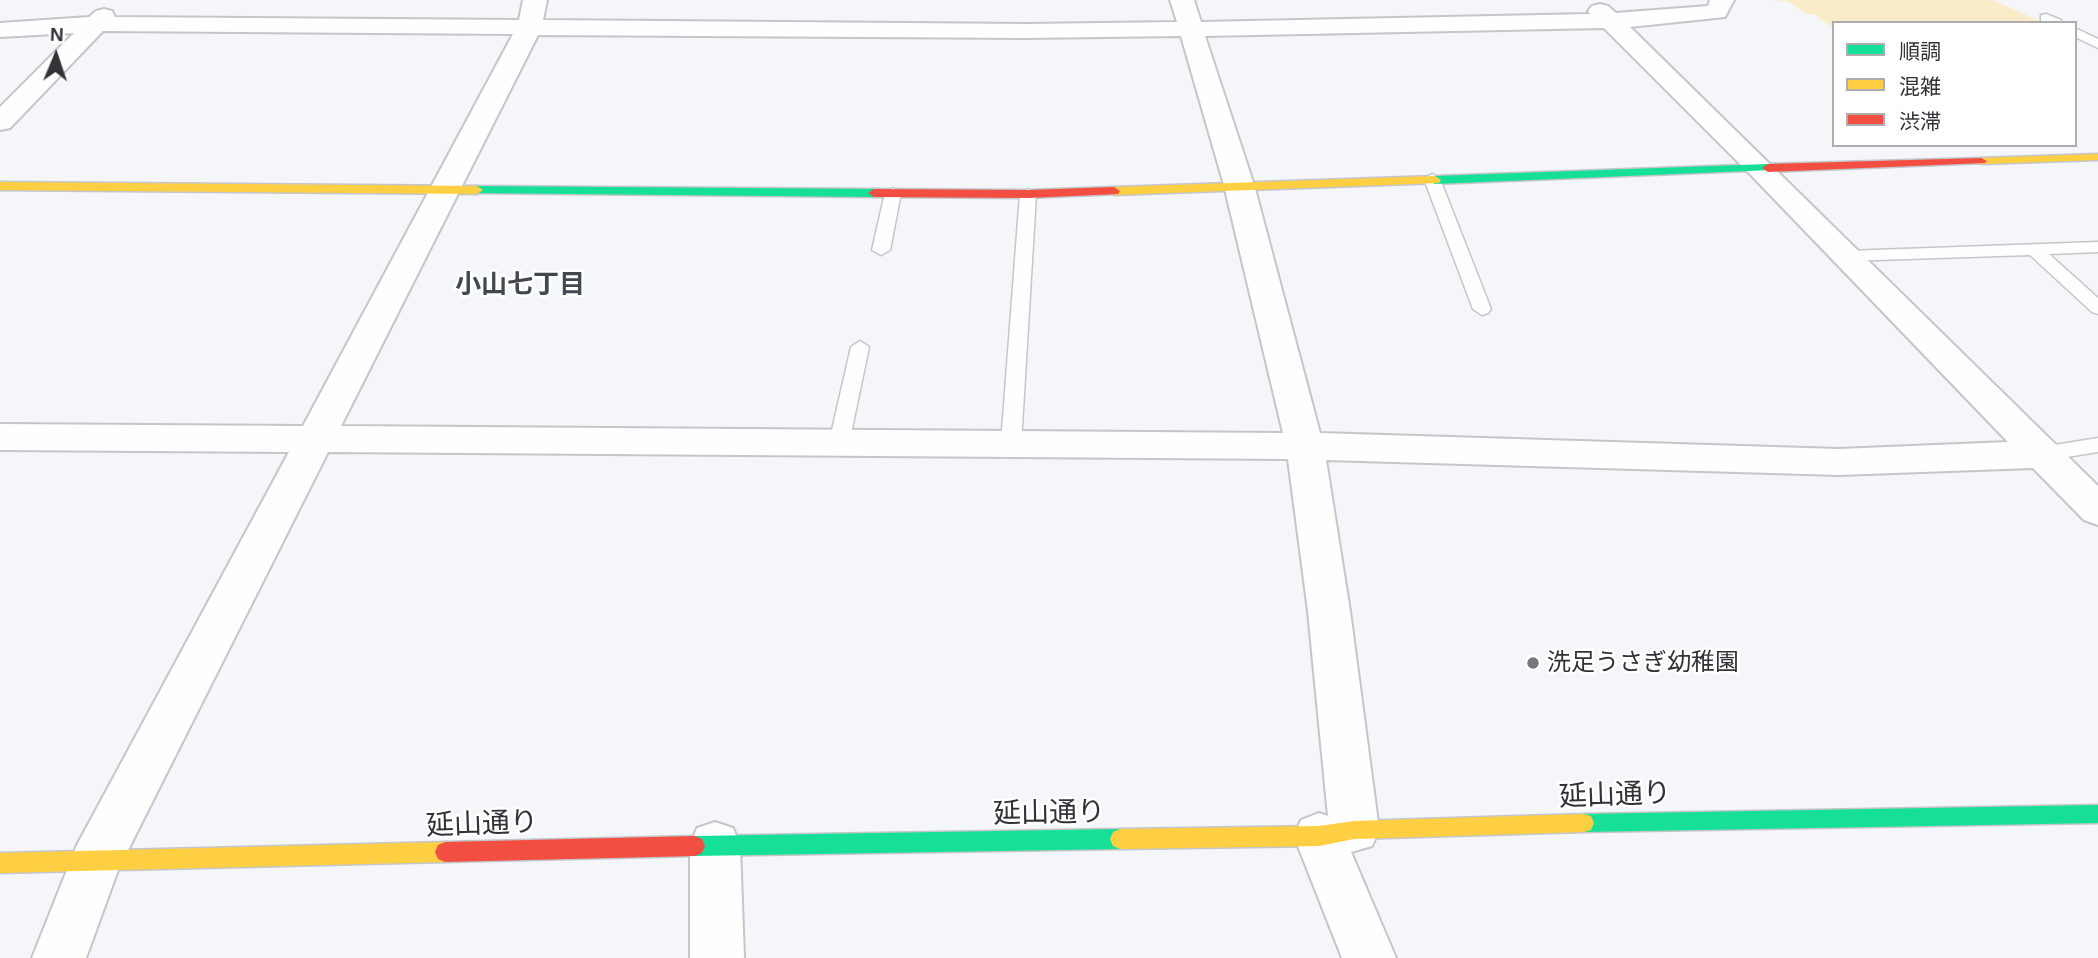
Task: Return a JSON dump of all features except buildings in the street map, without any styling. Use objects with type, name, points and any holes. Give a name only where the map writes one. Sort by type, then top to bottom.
[{"type":"street","points":[[0,122],[119,0]]},
{"type":"street","points":[[1182,0],[1239,186],[1305,446],[1329,611],[1336,833],[1369,958]]},
{"type":"street","points":[[1587,0],[1612,21],[1760,167],[2098,510]]},
{"type":"street","points":[[0,30],[96,24],[532,14],[1013,31],[1191,29],[1612,21],[1717,12],[1721,0]]},
{"type":"street","points":[[59,958],[95,862],[445,188],[532,14]]},
{"type":"street","points":[[0,186],[1028,194],[2098,157]]},
{"type":"street","points":[[0,437],[1305,446],[1839,462],[2042,454]]},
{"type":"street","name":"延山通り","points":[[0,863],[1336,833],[1720,819],[2098,814]]},
{"type":"street","points":[[715,845],[717,958]]},
{"type":"lane","points":[[2077,33],[2098,44]]},
{"type":"lane","points":[[1432,179],[1482,309]]},
{"type":"lane","points":[[881,250],[893,193]]},
{"type":"lane","points":[[1011,444],[1028,194]]},
{"type":"lane","points":[[1847,256],[2098,247]]},
{"type":"lane","points":[[2034,249],[2098,308]]},
{"type":"lane","points":[[839,443],[860,347]]},
{"type":"lane","points":[[2042,454],[2098,445]]},
{"type":"shaded area","points":[[1766,0],[1993,0],[2040,21],[1832,21],[1832,28],[1814,14],[1806,14],[1788,1]]},
{"type":"traffic: fast","points":[[1435,180],[1768,168]]},
{"type":"traffic: fast","points":[[477,190],[874,193]]},
{"type":"traffic: fast","points":[[1584,823],[2098,814]]},
{"type":"traffic: fast","points":[[695,846],[1120,839]]},
{"type":"traffic: slow","points":[[1981,161],[2098,157]]},
{"type":"traffic: slow","points":[[1114,191],[1435,180]]},
{"type":"traffic: slow","points":[[0,186],[477,190]]},
{"type":"traffic: slow","points":[[1120,839],[1319,836],[1354,830],[1584,823]]},
{"type":"traffic: slow","points":[[0,863],[445,852]]},
{"type":"traffic: jam","points":[[1768,168],[1981,161]]},
{"type":"traffic: jam","points":[[874,193],[1028,194],[1114,191]]},
{"type":"traffic: jam","points":[[445,852],[695,846]]},
{"type":"place","name":"洗足うさぎ幼稚園","points":[[1533,663]]},
{"type":"district","name":"小山七丁目","points":[[520,286]]}]
